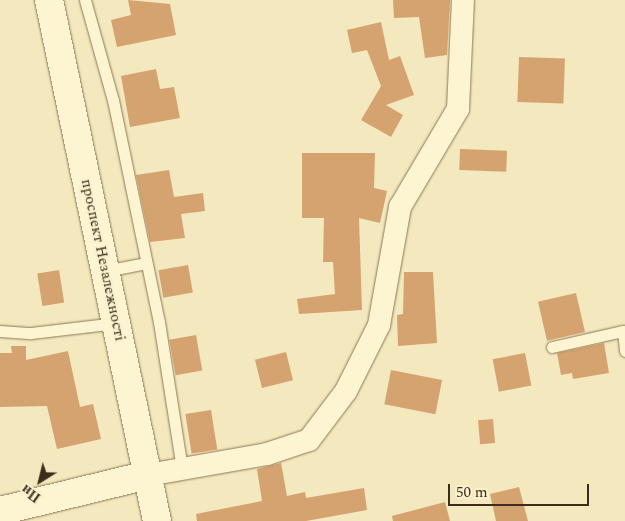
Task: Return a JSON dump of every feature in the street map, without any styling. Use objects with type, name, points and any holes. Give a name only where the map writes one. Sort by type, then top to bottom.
[{"type":"main road","name":"проспект Незалежності","points":[[49,0],[157,521]]},
{"type":"main road","points":[[0,511],[148,475]]},
{"type":"street","points":[[148,475],[267,454],[309,440],[346,391],[379,325],[400,207],[458,110],[463,0]]},
{"type":"lane","points":[[85,0],[113,100],[146,263],[182,469]]},
{"type":"lane","points":[[105,271],[146,263]]},
{"type":"lane","points":[[0,331],[31,333],[116,323]]},
{"type":"lane","points":[[552,347],[623,331],[625,351]]},
{"type":"building","points":[[128,0],[170,4],[176,35],[117,47],[111,20],[131,15]]},
{"type":"building","points":[[393,0],[450,0],[447,55],[425,58],[419,17],[394,18]]},
{"type":"building","points":[[381,22],[389,60],[400,56],[414,95],[386,105],[403,115],[391,137],[361,120],[381,86],[367,50],[352,53],[347,30]]},
{"type":"building","points":[[519,57],[565,59],[563,104],[517,102]]},
{"type":"building","points":[[156,69],[160,89],[174,87],[180,118],[130,127],[121,76]]},
{"type":"building","points":[[460,149],[507,151],[506,172],[459,170]]},
{"type":"building","points":[[302,153],[375,153],[374,188],[387,191],[380,223],[359,218],[362,310],[299,314],[297,299],[335,294],[333,262],[323,262],[324,218],[302,218]]},
{"type":"building","points":[[169,170],[174,197],[203,193],[205,211],[181,214],[185,238],[150,242],[136,175]]},
{"type":"building","points":[[188,265],[193,293],[163,298],[158,270]]},
{"type":"building","points":[[59,270],[64,303],[42,306],[37,273]]},
{"type":"building","points":[[404,272],[433,272],[437,343],[398,346],[397,315],[403,314]]},
{"type":"building","points":[[576,293],[585,332],[547,341],[538,302]]},
{"type":"building","points":[[196,335],[202,370],[176,375],[169,340]]},
{"type":"building","points":[[604,343],[609,373],[573,379],[572,373],[561,375],[557,353]]},
{"type":"building","points":[[11,346],[26,346],[26,360],[68,351],[80,407],[93,404],[101,439],[57,449],[47,406],[0,407],[0,353],[12,353]]},
{"type":"building","points":[[286,352],[293,380],[262,388],[255,360]]},
{"type":"building","points":[[525,353],[531,385],[499,392],[493,359]]},
{"type":"building","points":[[391,370],[442,380],[435,414],[384,404]]},
{"type":"building","points":[[211,410],[217,450],[192,454],[185,414]]},
{"type":"building","points":[[493,419],[495,443],[480,444],[478,420]]},
{"type":"building","points":[[281,463],[287,496],[305,492],[306,498],[364,488],[367,510],[306,521],[197,521],[196,514],[262,501],[257,469]]},
{"type":"building","points":[[519,487],[528,521],[496,521],[490,494]]},
{"type":"building","points":[[445,502],[450,521],[393,521],[392,516]]}]
